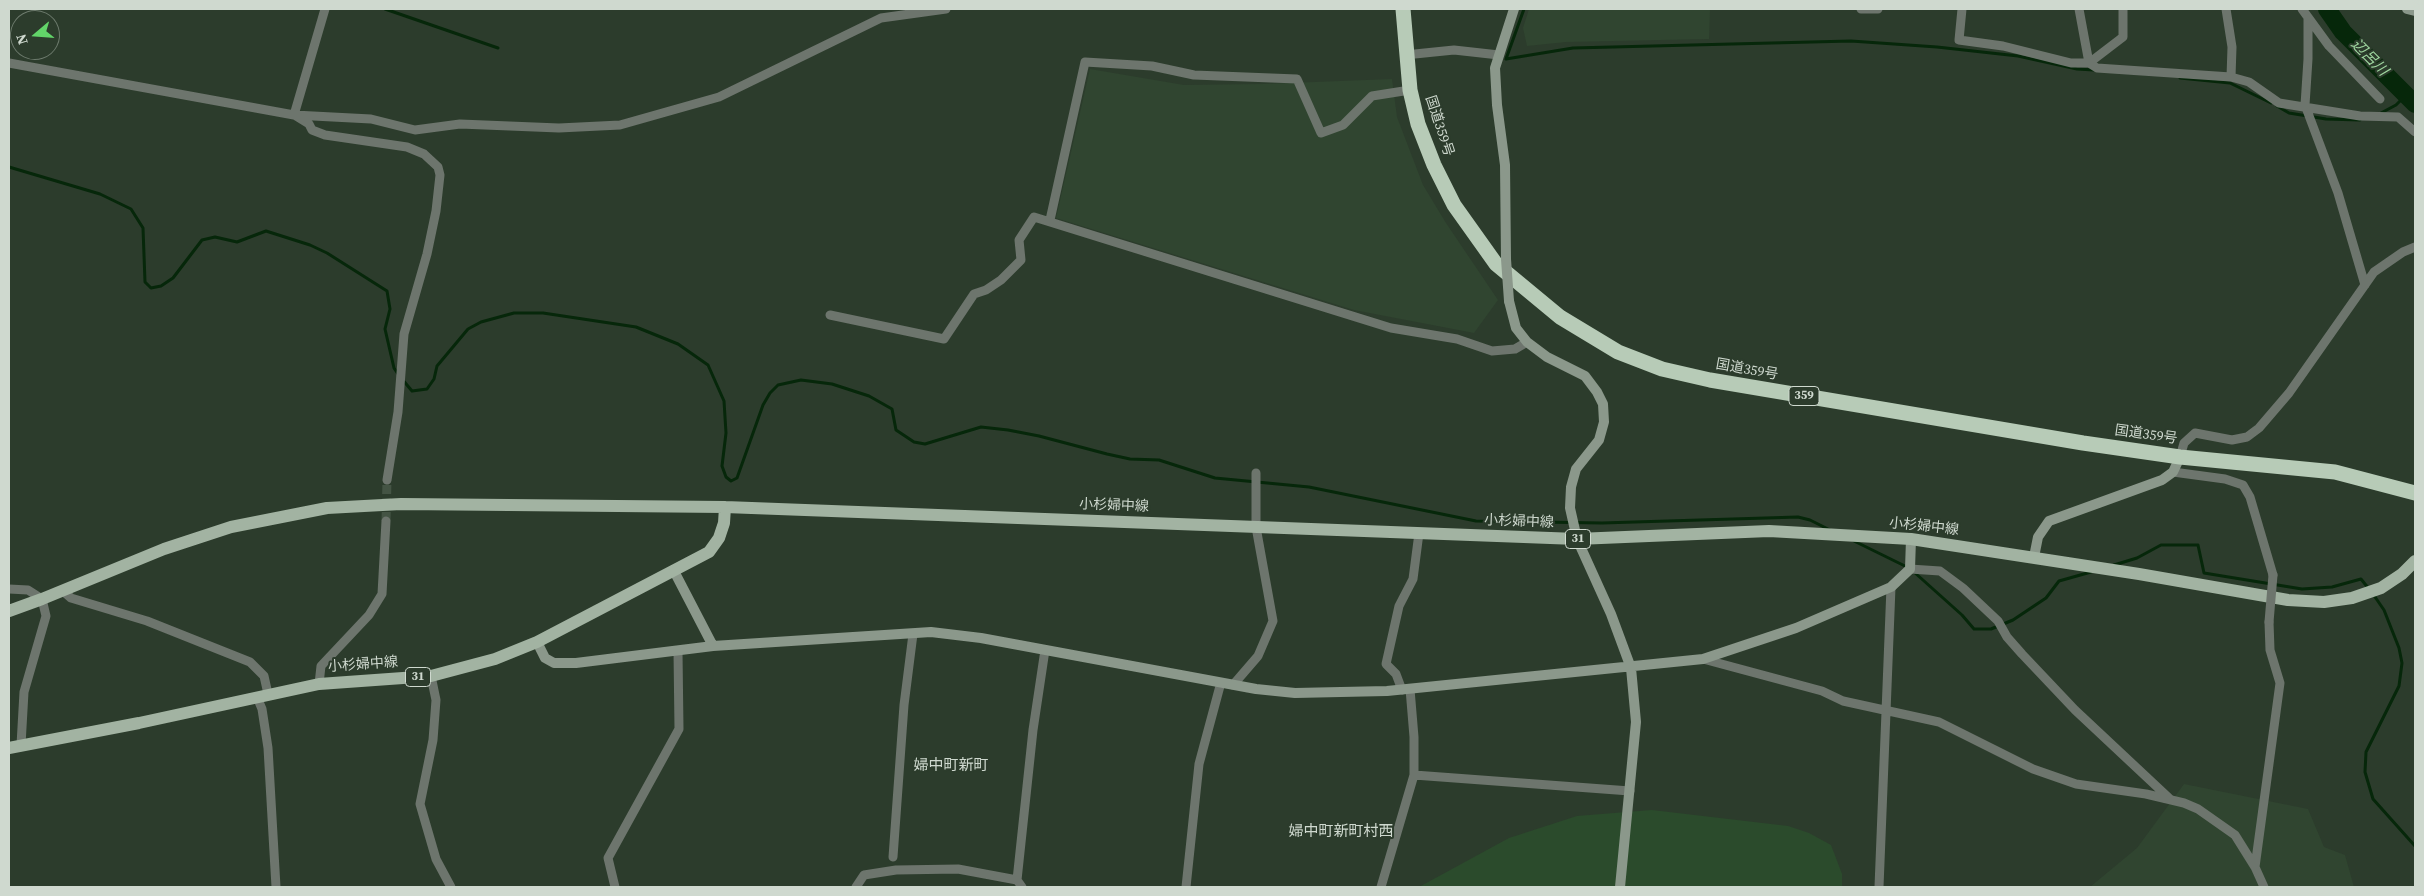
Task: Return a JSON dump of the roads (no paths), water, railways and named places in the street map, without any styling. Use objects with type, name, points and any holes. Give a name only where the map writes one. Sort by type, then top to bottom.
[{"type":"highway","name":"国道359号","points":[[1403,9],[1405,55],[1410,90],[1418,124],[1434,165],[1454,205],[1496,264],[1560,317],[1589,337],[1618,352],[1662,369],[1710,380],[2083,443],[2180,457],[2335,472],[2415,493]]},
{"type":"main road","name":"小杉婦中線","points":[[9,611],[164,549],[223,530],[275,516],[327,508],[402,504],[725,507],[1577,539],[1769,531],[1912,539],[2034,557],[2279,598],[2324,602],[2352,598],[2381,588],[2402,574],[2415,561]]},
{"type":"main road","name":"小杉婦中線","points":[[15,746],[130,725],[318,684],[431,676],[495,659],[537,642],[709,552],[720,538],[724,523],[725,507]]},
{"type":"street","points":[[294,115],[325,9]]},
{"type":"street","points":[[9,63],[294,115],[371,119],[415,130],[460,124],[559,128],[620,125],[719,97],[881,18],[946,9]]},
{"type":"street","points":[[1514,9],[1495,68],[1497,106],[1505,165],[1506,258],[1509,301],[1516,328],[1527,342],[1547,357],[1585,376],[1603,404],[1604,422],[1599,440],[1576,469],[1571,487],[1570,508],[1577,539],[1611,614],[1631,668],[1636,722],[1620,887]]},
{"type":"street","points":[[1861,9],[1878,9]]},
{"type":"street","points":[[1962,9],[1959,40],[2003,46],[2071,64],[2089,63],[2123,38],[2123,9]]},
{"type":"street","points":[[2079,9],[2089,63],[2097,68],[2231,77],[2249,82],[2279,103],[2307,109],[2398,117],[2415,132]]},
{"type":"street","points":[[2226,9],[2232,47],[2231,77]]},
{"type":"street","points":[[2302,9],[2329,46],[2380,99]]},
{"type":"street","points":[[2407,9],[2415,11]]},
{"type":"street","points":[[2308,18],[2307,109],[2338,193],[2365,285]]},
{"type":"street","points":[[1405,55],[1454,50],[1499,54]]},
{"type":"street","points":[[1050,220],[1085,62],[1152,66],[1194,75],[1297,79],[1320,133],[1343,125],[1372,96],[1410,90]]},
{"type":"street","points":[[294,115],[309,124],[312,130],[325,135],[407,147],[424,154],[438,167],[440,175],[436,211],[420,286],[404,334],[400,390],[387,480]]},
{"type":"street","points":[[830,315],[944,339],[974,294],[986,290],[1001,280],[1021,260],[1019,240],[1034,217],[1050,220],[1391,328],[1457,339],[1492,351],[1515,349],[1527,342]]},
{"type":"street","points":[[2034,557],[2038,537],[2049,521],[2162,480],[2173,472],[2184,443],[2195,433],[2232,440],[2247,437],[2259,428],[2289,394],[2374,272],[2415,246]]},
{"type":"street","points":[[2173,472],[2225,478],[2243,485],[2250,497],[2273,575],[2269,622],[2270,650],[2280,683],[2255,867]]},
{"type":"street","points":[[1233,685],[1258,656],[1273,621],[1256,526],[1256,473]]},
{"type":"street","points":[[318,684],[321,666],[370,615],[382,594],[386,521]]},
{"type":"street","points":[[1381,887],[1414,775],[1414,737],[1406,689],[1396,674],[1386,664],[1399,606],[1413,579],[1419,533]]},
{"type":"street","points":[[537,642],[545,658],[554,663],[678,652],[713,646],[931,632],[981,638],[1233,685],[1295,693],[1406,689],[1704,660],[1796,628],[1891,587],[1910,569],[1912,539]]},
{"type":"street","points":[[1910,569],[1940,572],[1963,588],[1998,621],[2022,654],[2075,710],[2170,799]]},
{"type":"street","points":[[674,571],[713,646]]},
{"type":"street","points":[[1879,887],[1891,587]]},
{"type":"street","points":[[9,589],[28,590],[42,599],[46,616],[24,692],[15,746]]},
{"type":"street","points":[[63,591],[71,598],[147,621],[250,662],[264,676],[262,709],[268,748],[276,887]]},
{"type":"street","points":[[893,857],[904,704],[913,634]]},
{"type":"street","points":[[856,887],[864,875],[896,870],[958,869],[1019,884],[1033,730],[1045,650]]},
{"type":"street","points":[[616,887],[608,858],[679,729],[678,652]]},
{"type":"street","points":[[1704,660],[1822,691],[1843,701],[1939,722],[2034,769],[2076,784],[2170,799],[2198,809],[2235,835],[2255,867],[2264,887]]},
{"type":"street","points":[[431,676],[436,700],[433,740],[420,804],[436,859],[451,887]]},
{"type":"street","points":[[1186,887],[1198,764],[1220,686]]},
{"type":"street","points":[[1414,775],[1630,791]]},
{"type":"waterway","points":[[385,9],[498,48]]},
{"type":"waterway","points":[[1524,9],[1506,59],[1573,48],[1851,41],[1937,47],[2018,56],[2077,69],[2094,70]]},
{"type":"waterway","name":"辺呂川","points":[[2327,9],[2343,32],[2415,104]]},
{"type":"waterway","points":[[2180,78],[2230,83],[2271,103]]},
{"type":"waterway","points":[[2381,113],[2396,105],[2406,95]]},
{"type":"waterway","points":[[2277,106],[2289,113],[2326,119],[2360,120]]},
{"type":"waterway","points":[[9,167],[100,194],[131,209],[143,228],[145,282],[151,288],[161,286],[173,278],[202,240],[215,237],[237,242],[266,231],[310,245],[327,253],[387,291],[390,309],[385,329],[394,368],[398,374]]},
{"type":"waterway","points":[[402,379],[412,391],[427,389],[434,379],[437,366],[468,329],[481,322],[514,313],[543,313],[636,327],[678,344],[708,365],[724,401],[726,433],[722,466],[726,477],[731,481],[737,478],[763,405],[770,393],[778,385],[801,380],[832,384],[869,396],[892,409],[896,430],[914,442],[925,444],[981,427],[1008,430],[1130,459],[1159,460],[1215,478],[1309,487],[1476,521],[1602,523],[1798,517],[1810,520],[1830,530]]},
{"type":"waterway","points":[[1854,541],[1909,568]]},
{"type":"waterway","points":[[2114,565],[2137,558],[2161,545],[2198,545],[2204,573],[2302,589],[2332,587],[2361,579],[2369,589]]},
{"type":"waterway","points":[[1914,572],[1962,615],[1974,629],[1991,629],[2013,620],[2046,598],[2059,581],[2091,572]]},
{"type":"waterway","points":[[2373,594],[2384,610],[2399,648],[2402,663],[2399,686],[2366,752],[2365,772],[2373,799],[2415,846]]},
{"type":"tunnel","points":[[386,521],[387,480]]},
{"type":"district","name":"婦中町新町","points":[[951,766]]},
{"type":"district","name":"婦中町新町村西","points":[[1341,832]]}]
